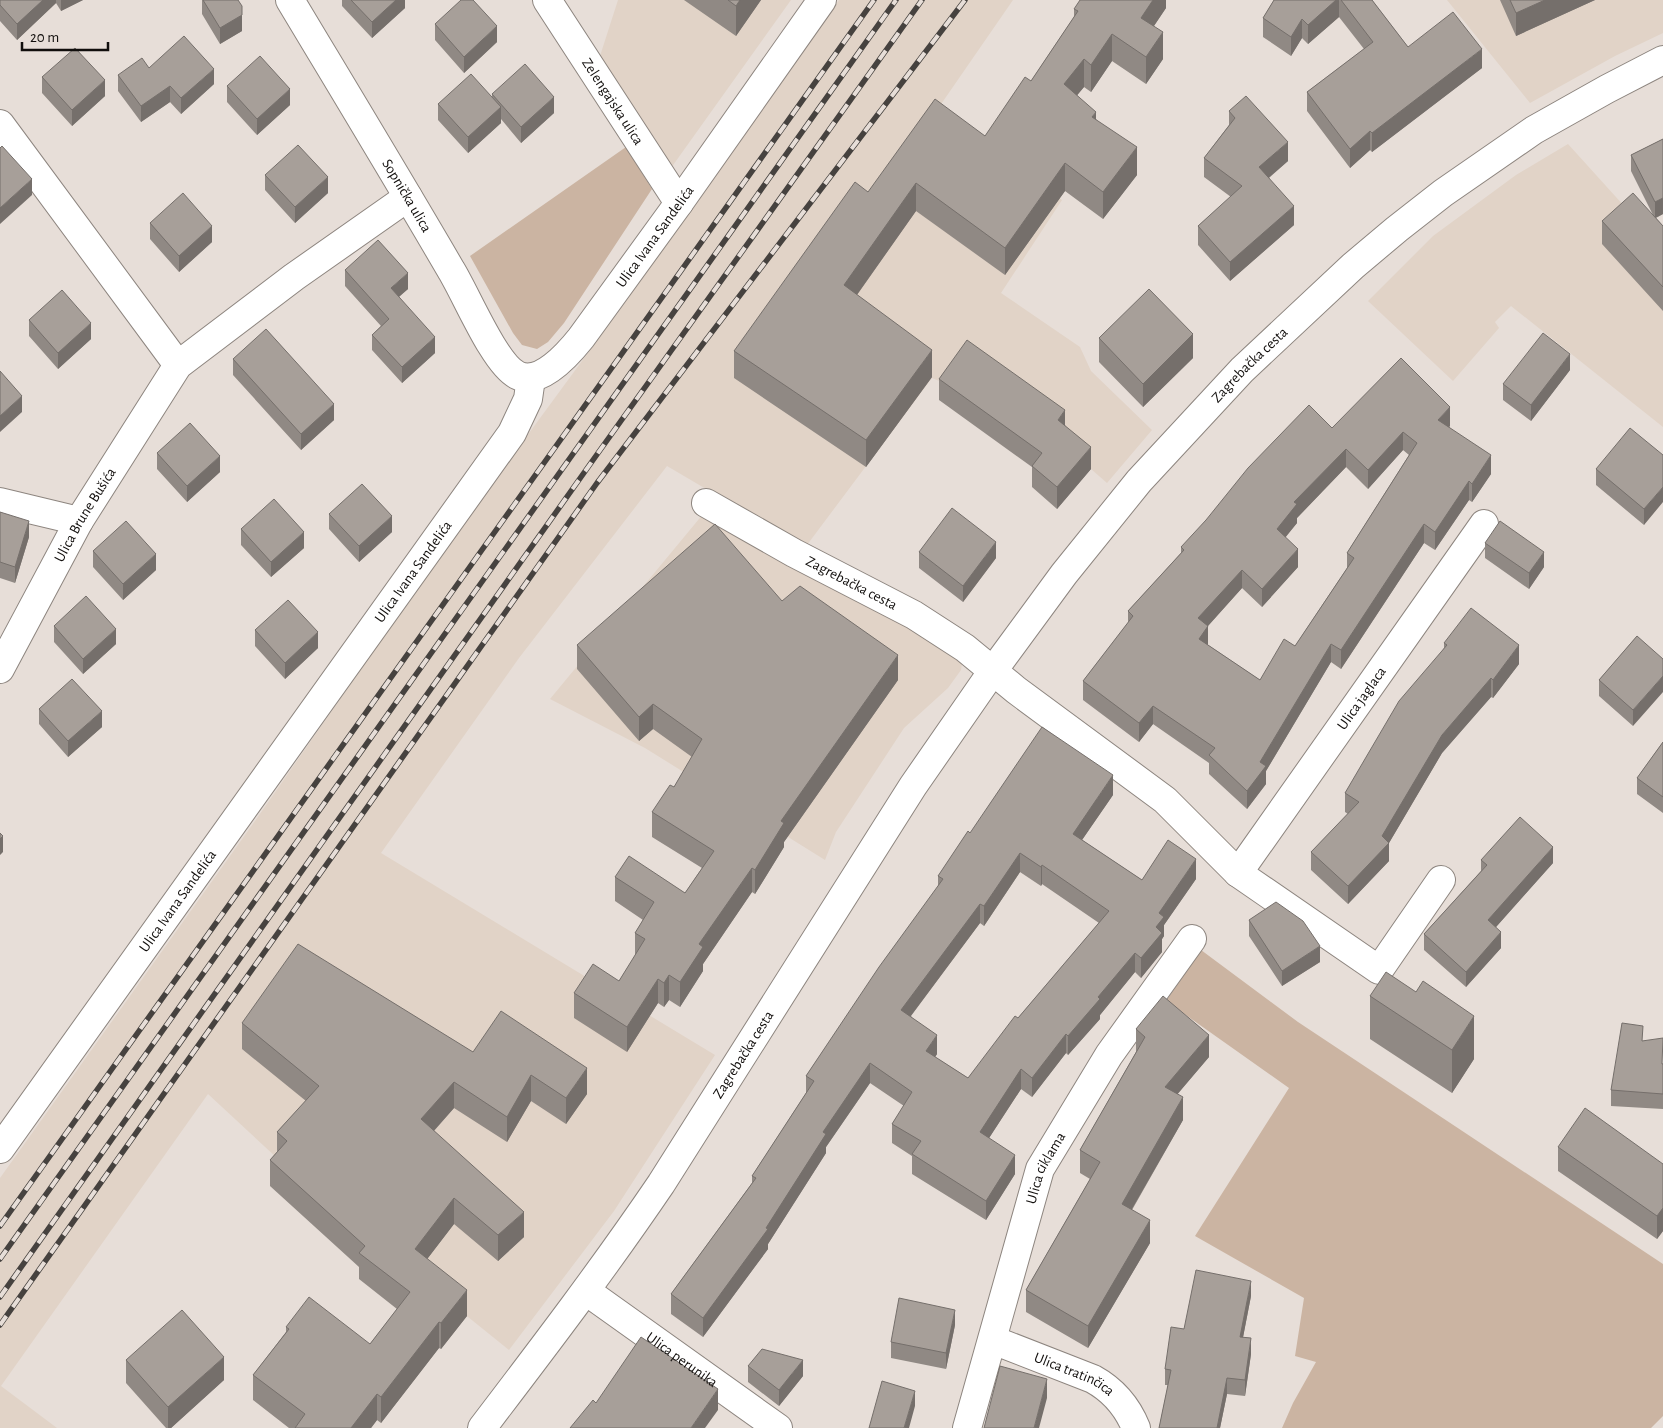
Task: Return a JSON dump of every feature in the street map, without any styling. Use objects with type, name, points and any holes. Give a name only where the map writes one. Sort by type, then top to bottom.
[{"type":"street","name":"Sopnička ulica","points":[[290,0],[463,290],[492,346],[505,365],[518,376],[531,378]]},
{"type":"street","name":"Zelengajska ulica","points":[[547,0],[679,203]]},
{"type":"street","name":"Ulica Ivana Sandelića","points":[[0,1149],[512,433],[528,399],[531,378],[549,370],[566,357],[679,203],[822,0]]},
{"type":"street","name":"Zagrebačka cesta","points":[[482,1428],[586,1291],[661,1184],[913,786],[992,672],[1064,574],[1139,481],[1242,370],[1353,266],[1396,229],[1492,158],[1560,114],[1663,60]]},
{"type":"street","points":[[0,124],[178,365]]},
{"type":"street","name":"Ulica Brune Bušića","points":[[0,669],[79,521],[178,365],[294,277],[408,197]]},
{"type":"street","points":[[0,502],[79,521]]},
{"type":"street","name":"Zagrebačka cesta","points":[[706,503],[794,553],[914,614],[965,648],[992,672]]},
{"type":"street","name":"Ulica jaglaca","points":[[1238,873],[1484,524]]},
{"type":"street","points":[[992,672],[1166,800],[1238,873],[1379,970],[1441,880]]},
{"type":"street","name":"Ulica ciklama","points":[[967,1428],[1040,1169],[1109,1056],[1192,939]]},
{"type":"street","name":"Ulica perunika","points":[[586,1291],[778,1428]]},
{"type":"street","name":"Ulica tratinčica","points":[[993,1340],[1093,1379],[1106,1386],[1128,1412],[1136,1428]]},
{"type":"shaded area","points":[[618,0],[791,0],[671,168],[600,56]]},
{"type":"shaded area","points":[[839,0],[1013,0],[937,110],[1062,200],[1001,293],[1080,347],[1091,371],[1152,430],[1107,483],[1091,469],[949,385],[932,378],[807,545],[955,649],[963,658],[961,670],[948,688],[904,728],[836,832],[825,860],[645,748],[550,699],[718,496],[667,466],[519,658],[381,853],[715,1055],[614,1211],[509,1350],[277,1158],[208,1094],[1,1386],[57,1428],[0,1428],[0,1178],[255,821],[458,530],[626,301]]},
{"type":"shaded area","points":[[1447,0],[1663,0],[1663,33],[1615,56],[1530,103]]},
{"type":"shaded area","points":[[1568,144],[1663,249],[1663,427],[1511,306],[1495,322],[1499,328],[1453,381],[1368,301],[1433,236],[1516,175]]},
{"type":"shaded area","points":[[626,147],[652,189],[564,323],[548,342],[537,349],[522,345],[513,333],[470,256]]},
{"type":"shaded area","points":[[1201,950],[1298,1022],[1663,1264],[1663,1416],[1651,1428],[1282,1428],[1293,1403],[1316,1362],[1295,1356],[1304,1298],[1195,1236],[1289,1088],[1166,1001]]},
{"type":"building","points":[[0,0],[43,0],[17,24],[0,5]]},
{"type":"building","points":[[203,0],[238,0],[242,6],[242,15],[220,28]]},
{"type":"building","points":[[351,0],[396,0],[372,22]]},
{"type":"building","points":[[461,0],[473,0],[497,26],[464,57],[435,24]]},
{"type":"building","points":[[728,0],[740,0],[736,6]]},
{"type":"building","points":[[1080,0],[1153,0],[1141,18],[1163,32],[1146,57],[1112,34],[1091,65],[1084,59],[1064,84],[1096,112],[1092,117],[1137,147],[1103,192],[1065,163],[1005,248],[916,183],[844,285],[932,350],[866,440],[734,351],[855,182],[868,192],[935,99],[985,136],[1025,77],[1031,81],[1078,11],[1074,9]]},
{"type":"building","points":[[1274,0],[1336,0],[1308,25],[1302,19],[1291,37],[1263,18]]},
{"type":"building","points":[[1341,0],[1372,0],[1408,47],[1453,12],[1482,49],[1372,133],[1370,131],[1350,149],[1307,92],[1373,42]]},
{"type":"building","points":[[1510,0],[1545,0],[1516,13]]},
{"type":"building","points":[[184,36],[214,69],[181,98],[170,86],[141,106],[118,75],[142,58],[149,68]]},
{"type":"building","points":[[75,48],[105,80],[72,110],[42,77]]},
{"type":"building","points":[[260,56],[290,89],[257,119],[227,86]]},
{"type":"building","points":[[525,64],[554,97],[521,127],[492,94]]},
{"type":"building","points":[[471,74],[501,107],[468,137],[438,104]]},
{"type":"building","points":[[1246,96],[1288,142],[1259,167],[1294,206],[1230,262],[1198,226],[1242,186],[1204,158],[1235,118],[1229,111]]},
{"type":"building","points":[[1663,139],[1663,198],[1655,202],[1631,155]]},
{"type":"building","points":[[298,145],[328,177],[295,207],[265,175]]},
{"type":"building","points":[[2,146],[32,179],[0,208],[0,148]]},
{"type":"building","points":[[183,193],[212,226],[179,256],[150,223]]},
{"type":"building","points":[[1633,193],[1663,226],[1663,287],[1602,221]]},
{"type":"building","points":[[378,240],[408,273],[391,288],[435,337],[402,367],[372,335],[389,319],[345,270]]},
{"type":"building","points":[[1149,289],[1193,334],[1143,384],[1099,338]]},
{"type":"building","points":[[62,290],[91,323],[58,353],[29,320]]},
{"type":"building","points":[[266,329],[334,404],[301,434],[233,359]]},
{"type":"building","points":[[1543,333],[1570,354],[1531,405],[1503,384]]},
{"type":"building","points":[[967,340],[1065,410],[1058,420],[1091,447],[1057,487],[1032,466],[1042,453],[939,379]]},
{"type":"building","points":[[1401,358],[1450,407],[1438,420],[1491,455],[1472,484],[1469,481],[1435,532],[1424,524],[1341,650],[1331,644],[1260,762],[1266,766],[1247,791],[1209,755],[1215,748],[1153,706],[1139,723],[1083,681],[1133,616],[1128,611],[1184,550],[1181,547],[1206,520],[1248,468],[1309,405],[1332,428]],"holes":[[[1403,432],[1417,443],[1347,553],[1354,558],[1295,646],[1284,639],[1260,680],[1199,639],[1208,626],[1198,618],[1242,570],[1262,589],[1298,549],[1277,529],[1297,504],[1294,502],[1346,449],[1368,470]]]},
{"type":"building","points":[[0,371],[22,396],[0,416]]},
{"type":"building","points":[[190,423],[220,456],[187,486],[157,453]]},
{"type":"building","points":[[1630,428],[1663,455],[1663,487],[1644,509],[1596,469]]},
{"type":"building","points":[[362,484],[392,516],[359,546],[329,514]]},
{"type":"building","points":[[274,499],[304,532],[271,562],[241,529]]},
{"type":"building","points":[[952,508],[996,542],[963,586],[919,552]]},
{"type":"building","points":[[0,512],[29,521],[15,567],[0,562]]},
{"type":"building","points":[[126,521],[156,554],[123,584],[93,551]]},
{"type":"building","points":[[1500,521],[1544,552],[1529,573],[1485,543]]},
{"type":"building","points":[[715,524],[782,601],[800,586],[898,655],[781,821],[784,823],[755,870],[752,868],[699,944],[703,947],[680,982],[669,975],[664,983],[658,979],[627,1027],[574,993],[593,964],[619,981],[645,939],[635,933],[654,902],[615,877],[629,856],[685,893],[714,851],[652,812],[670,785],[674,787],[702,739],[653,704],[639,717],[577,645]]},
{"type":"building","points":[[86,596],[116,629],[83,659],[54,626]]},
{"type":"building","points":[[288,600],[318,632],[285,663],[255,630]]},
{"type":"building","points":[[1471,608],[1519,645],[1493,680],[1491,678],[1442,735],[1382,836],[1389,843],[1348,886],[1311,852],[1359,802],[1345,793],[1399,701],[1447,645],[1444,643]]},
{"type":"building","points":[[1637,636],[1663,659],[1663,676],[1633,710],[1599,680]]},
{"type":"building","points":[[72,679],[102,711],[68,741],[39,709]]},
{"type":"building","points":[[1042,727],[1113,775],[1073,834],[1142,880],[1168,840],[1196,859],[1159,913],[1164,917],[1156,927],[1162,933],[1141,958],[1135,953],[1098,997],[1100,999],[1068,1036],[1066,1034],[1032,1078],[1021,1069],[980,1132],[1015,1155],[986,1201],[912,1154],[921,1141],[892,1124],[912,1092],[870,1063],[823,1132],[826,1134],[766,1228],[768,1229],[703,1318],[671,1294],[756,1178],[752,1176],[814,1081],[806,1076],[879,967],[943,879],[938,876],[968,831],[970,833]],"holes":[[[1020,853],[1041,867],[1042,865],[1109,911],[1018,1018],[1015,1016],[968,1078],[926,1051],[937,1035],[901,1010],[980,904],[984,906]]]},
{"type":"building","points":[[1663,742],[1663,797],[1637,778]]},
{"type":"building","points":[[1520,817],[1553,847],[1488,920],[1501,932],[1466,972],[1424,934],[1487,865],[1481,860]]},
{"type":"building","points":[[1276,902],[1303,921],[1320,946],[1282,971],[1249,920]]},
{"type":"building","points":[[298,944],[473,1052],[501,1011],[587,1068],[566,1098],[531,1075],[507,1117],[454,1082],[421,1119],[524,1212],[498,1235],[454,1198],[415,1249],[467,1290],[441,1323],[439,1322],[381,1397],[377,1394],[351,1428],[295,1428],[305,1414],[253,1375],[289,1329],[286,1327],[309,1297],[370,1344],[410,1292],[359,1253],[365,1246],[270,1160],[287,1141],[277,1132],[319,1086],[242,1023]]},
{"type":"building","points":[[1386,972],[1416,992],[1423,981],[1474,1016],[1452,1050],[1370,996]]},
{"type":"building","points":[[1163,996],[1209,1035],[1165,1087],[1183,1097],[1122,1204],[1150,1220],[1088,1326],[1026,1290],[1100,1162],[1080,1150],[1145,1037],[1136,1029]]},
{"type":"building","points":[[1622,1023],[1643,1026],[1642,1041],[1663,1038],[1663,1094],[1611,1090]]},
{"type":"building","points":[[1585,1108],[1663,1164],[1663,1208],[1657,1216],[1558,1147]]},
{"type":"building","points":[[1196,1270],[1251,1281],[1240,1337],[1251,1338],[1245,1380],[1227,1378],[1217,1428],[1159,1428],[1171,1370],[1165,1369],[1171,1327],[1184,1329]]},
{"type":"building","points":[[899,1298],[955,1310],[946,1353],[891,1342]]},
{"type":"building","points":[[182,1310],[224,1357],[168,1407],[126,1360]]},
{"type":"building","points":[[641,1337],[718,1389],[691,1428],[570,1428],[593,1400],[596,1403]]},
{"type":"building","points":[[762,1349],[803,1360],[779,1390],[748,1366]]},
{"type":"building","points":[[1000,1366],[1047,1379],[1034,1428],[984,1428]]},
{"type":"building","points":[[882,1381],[915,1391],[904,1428],[869,1428]]},
{"type":"railway","points":[[0,1226],[874,0]]},
{"type":"railway","points":[[0,1259],[896,0]]},
{"type":"railway","points":[[0,1297],[598,453],[922,0]]},
{"type":"railway","points":[[0,1325],[597,483],[965,0]]}]
